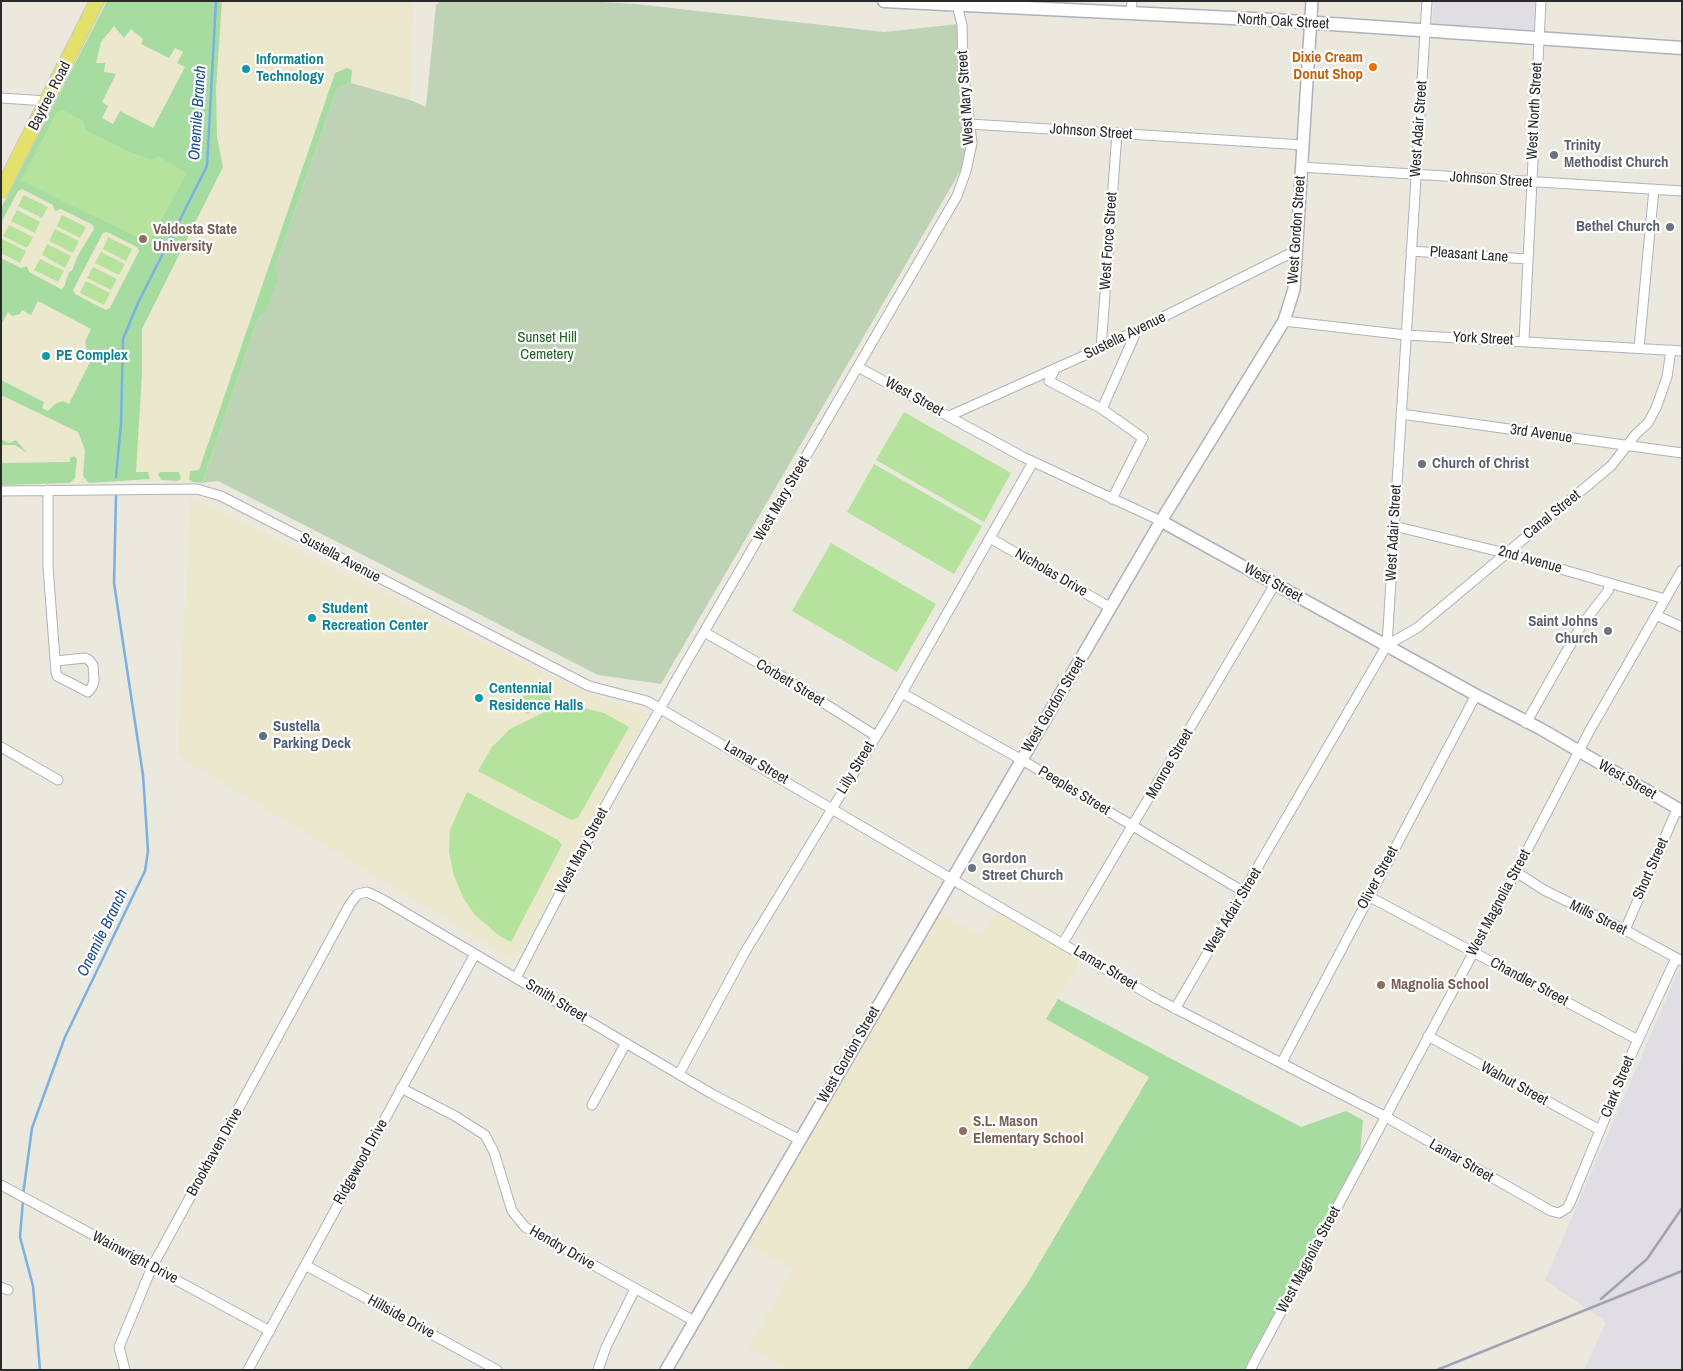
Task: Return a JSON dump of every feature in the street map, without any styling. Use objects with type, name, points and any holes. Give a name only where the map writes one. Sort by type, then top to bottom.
[{"type":"main road","name":"Baytree Road","points":[[1,191],[97,1]]},
{"type":"main road","name":"North Oak Street","points":[[884,1],[1131,8],[1311,23],[1682,48]]},
{"type":"street","name":"West Gordon Street","points":[[666,1370],[1161,521],[1284,321],[1294,290],[1312,1]]},
{"type":"street","name":"West Adair Street","points":[[1175,1009],[1387,645],[1427,1]]},
{"type":"street","name":"West North Street","points":[[1524,341],[1541,1]]},
{"type":"street","name":"West Mary Street","points":[[516,978],[659,709],[956,196],[966,171],[972,143],[963,69],[962,25],[956,3]]},
{"type":"street","points":[[1,98],[47,101]]},
{"type":"street","name":"Johnson Street","points":[[970,124],[1303,145]]},
{"type":"street","name":"West Force Street","points":[[1101,348],[1117,133]]},
{"type":"street","name":"Johnson Street","points":[[1301,167],[1531,183],[1682,191]]},
{"type":"street","points":[[1639,348],[1654,189]]},
{"type":"street","name":"Sustella Avenue","points":[[949,416],[1101,348],[1297,250]]},
{"type":"street","name":"Pleasant Lane","points":[[1411,251],[1527,259]]},
{"type":"street","name":"York Street","points":[[1284,321],[1406,335],[1682,351]]},
{"type":"street","points":[[1102,409],[1137,330]]},
{"type":"street","name":"Canal Street","points":[[1387,645],[1417,628],[1611,466],[1648,423],[1656,408],[1672,350]]},
{"type":"street","name":"West Street","points":[[858,367],[1033,462],[1161,521],[1526,723],[1541,729],[1579,753],[1680,810]]},
{"type":"street","points":[[1055,369],[1049,381],[1102,409],[1143,438],[1112,499]]},
{"type":"street","name":"3rd Avenue","points":[[1401,414],[1682,453]]},
{"type":"street","name":"Lilly Street","points":[[679,1074],[746,952],[902,693],[1033,462]]},
{"type":"street","name":"Sustella Avenue","points":[[1,491],[197,489],[221,496],[588,686],[647,701],[659,709]]},
{"type":"street","points":[[48,490],[48,567],[57,676],[88,692],[92,687],[93,665],[89,660],[85,658],[56,661]]},
{"type":"street","name":"2nd Avenue","points":[[1394,526],[1505,553],[1665,599]]},
{"type":"street","name":"Nicholas Drive","points":[[990,538],[1111,608]]},
{"type":"street","name":"West Magnolia Street","points":[[1250,1370],[1579,753],[1682,570]]},
{"type":"street","points":[[1526,723],[1591,610],[1608,592],[1610,583]]},
{"type":"street","name":"Monroe Street","points":[[1063,943],[1134,826],[1275,584]]},
{"type":"street","points":[[1656,615],[1682,627]]},
{"type":"street","name":"Corbett Street","points":[[704,632],[781,676],[876,736]]},
{"type":"street","name":"Peeples Street","points":[[902,693],[1022,760],[1244,892]]},
{"type":"street","name":"Oliver Street","points":[[1282,1062],[1368,896],[1476,695]]},
{"type":"street","name":"Lamar Street","points":[[659,709],[1175,1009],[1282,1062],[1386,1117],[1551,1212],[1559,1213]]},
{"type":"street","points":[[1,747],[58,780]]},
{"type":"street","name":"Short Street","points":[[1624,930],[1680,810]]},
{"type":"street","name":"Mills Street","points":[[1516,872],[1544,890],[1679,959]]},
{"type":"street","name":"Smith Street","points":[[331,940],[353,900],[358,894],[367,892],[679,1074],[800,1140]]},
{"type":"street","name":"Chandler Street","points":[[1368,896],[1638,1040]]},
{"type":"street","name":"Brookhaven Drive","points":[[125,1370],[119,1347],[152,1267],[331,940]]},
{"type":"street","name":"Ridgewood Drive","points":[[248,1370],[475,954]]},
{"type":"street","name":"Clark Street","points":[[1559,1213],[1567,1208],[1570,1203],[1638,1040],[1679,959]]},
{"type":"street","name":"Walnut Street","points":[[1428,1036],[1600,1130]]},
{"type":"street","points":[[592,1105],[626,1043]]},
{"type":"street","name":"Hendry Drive","points":[[401,1088],[455,1116],[485,1135],[494,1152],[512,1211],[525,1227],[694,1321]]},
{"type":"street","name":"Wainwright Drive","points":[[1,1185],[270,1331]]},
{"type":"street","name":"Hillside Drive","points":[[305,1265],[498,1370]]},
{"type":"street","points":[[598,1370],[606,1347],[635,1289]]},
{"type":"shaded area","name":"Valdosta State University","points":[[107,1],[414,1],[410,100],[351,83],[259,316],[202,483],[161,480],[1,485],[1,209]]},
{"type":"shaded area","points":[[1434,1],[1537,1],[1535,33],[1432,26]]},
{"type":"shaded area","points":[[191,497],[583,691],[648,714],[515,961],[177,755]]},
{"type":"shaded area","name":"S.L. Mason Elementary School","points":[[937,910],[980,936],[997,911],[1080,961],[1046,1019],[1149,1076],[1027,1284],[967,1370],[789,1370],[749,1347],[793,1269],[744,1242]]},
{"type":"shaded area","points":[[1680,967],[1682,1370],[1584,1370],[1606,1322],[1545,1280]]},
{"type":"green space","points":[[107,1],[222,1],[216,89],[217,137],[223,167],[142,329],[142,374],[136,472],[148,472],[150,479],[89,483],[83,476],[85,450],[78,432],[1,395],[1,380],[44,402],[42,408],[48,411],[55,404],[63,401],[69,404],[92,358],[88,355],[85,342],[91,329],[38,301],[31,315],[22,310],[20,314],[12,316],[8,312],[1,325],[1,258],[21,268],[27,266],[29,272],[61,289],[64,287],[69,272],[72,271],[77,257],[94,229],[93,225],[61,209],[55,211],[53,205],[22,189],[18,191],[1,223],[1,208]],"holes":[[[114,26],[124,38],[131,29],[143,39],[141,44],[169,58],[175,48],[183,52],[177,63],[185,67],[153,128],[120,111],[113,124],[102,118],[108,106],[102,102],[116,74],[104,72],[105,63],[96,63],[101,42]],[[62,110],[83,121],[85,130],[127,151],[150,160],[158,157],[149,243]],[[107,232],[137,247],[139,251],[110,308],[106,310],[75,294],[73,290],[103,233]]]},
{"type":"green space","name":"Sunset Hill Cemetery","points":[[441,1],[584,1],[636,4],[884,32],[959,24],[960,74],[967,144],[962,168],[661,684],[598,675],[218,481],[202,483],[259,316],[265,313],[278,279],[275,268],[337,88],[351,83],[410,100],[426,107],[436,5]]},
{"type":"green space","points":[[347,68],[352,70],[351,83],[337,88],[275,268],[279,278],[265,314],[259,316],[202,483],[193,482],[189,479],[190,471],[199,470],[335,73]]},
{"type":"green space","points":[[62,110],[83,121],[85,130],[150,160],[158,156],[187,173],[149,243],[21,181],[56,113]]},
{"type":"green space","points":[[24,195],[48,207],[42,218],[18,206]]},
{"type":"green space","points":[[17,210],[40,222],[35,233],[11,221]]},
{"type":"green space","points":[[62,215],[86,227],[80,238],[57,226]]},
{"type":"green space","points":[[9,225],[33,237],[27,248],[3,236]]},
{"type":"green space","points":[[55,229],[79,241],[73,253],[49,241]]},
{"type":"green space","points":[[108,237],[132,249],[126,261],[103,249]]},
{"type":"green space","points":[[2,239],[26,251],[20,263],[1,253]]},
{"type":"green space","points":[[47,244],[71,256],[65,268],[42,255]]},
{"type":"green space","points":[[101,252],[125,264],[119,275],[95,263]]},
{"type":"green space","points":[[40,259],[64,271],[58,282],[34,270]]},
{"type":"green space","points":[[93,267],[117,279],[111,290],[87,278]]},
{"type":"green space","points":[[86,281],[110,293],[104,305],[80,293]]},
{"type":"green space","points":[[904,412],[1011,473],[984,522],[876,460]]},
{"type":"green space","points":[[1,439],[9,443],[16,440],[27,453],[15,445],[1,445]]},
{"type":"green space","points":[[74,456],[77,459],[75,478],[70,483],[1,485],[1,463],[70,462],[70,458]]},
{"type":"green space","points":[[874,464],[982,526],[954,574],[847,512]]},
{"type":"green space","points":[[160,472],[179,472],[181,479],[178,481],[161,480],[158,474]]},
{"type":"green space","points":[[831,543],[936,604],[897,672],[792,611]]},
{"type":"green space","points":[[547,689],[553,706],[526,714],[521,697]]},
{"type":"green space","points":[[563,708],[584,708],[604,713],[629,727],[578,818],[571,820],[478,771],[492,747],[510,729],[545,712]]},
{"type":"green space","points":[[467,792],[558,840],[562,845],[511,942],[498,935],[474,914],[464,899],[454,876],[449,852],[450,830]]},
{"type":"green space","points":[[1058,999],[1301,1127],[1346,1111],[1363,1120],[1360,1153],[1245,1370],[967,1370],[1027,1284],[1149,1077],[1046,1019]]},
{"type":"waterway","name":"Onemile Branch","points":[[116,477],[121,424],[123,339],[138,303],[207,166],[216,1]]},
{"type":"waterway","name":"Onemile Branch","points":[[23,1195],[32,1128],[49,1081],[65,1037],[145,871],[148,851],[143,775],[114,583],[116,496]]},
{"type":"waterway","name":"Onemile Branch","points":[[23,1200],[20,1237],[33,1286],[40,1370]]},
{"type":"railway","points":[[1601,1299],[1647,1259],[1682,1208]]},
{"type":"railway","points":[[1437,1370],[1682,1271]]},
{"type":"place","name":"Dixie Cream Donut Shop","points":[[1373,67]]},
{"type":"place","name":"Information Technology","points":[[246,69]]},
{"type":"place","name":"Trinity Methodist Church","points":[[1554,155]]},
{"type":"place","name":"Bethel Church","points":[[1670,227]]},
{"type":"place","name":"Valdosta State University","points":[[143,239]]},
{"type":"place","name":"PE Complex","points":[[46,356]]},
{"type":"place","name":"Church of Christ","points":[[1422,464]]},
{"type":"place","name":"Student Recreation Center","points":[[312,618]]},
{"type":"place","name":"Saint Johns Church","points":[[1608,631]]},
{"type":"place","name":"Centennial Residence Halls","points":[[479,698]]},
{"type":"place","name":"Sustella Parking Deck","points":[[263,736]]},
{"type":"place","name":"Gordon Street Church","points":[[972,868]]},
{"type":"place","name":"Magnolia School","points":[[1381,985]]},
{"type":"place","name":"S.L. Mason Elementary School","points":[[963,1131]]}]
